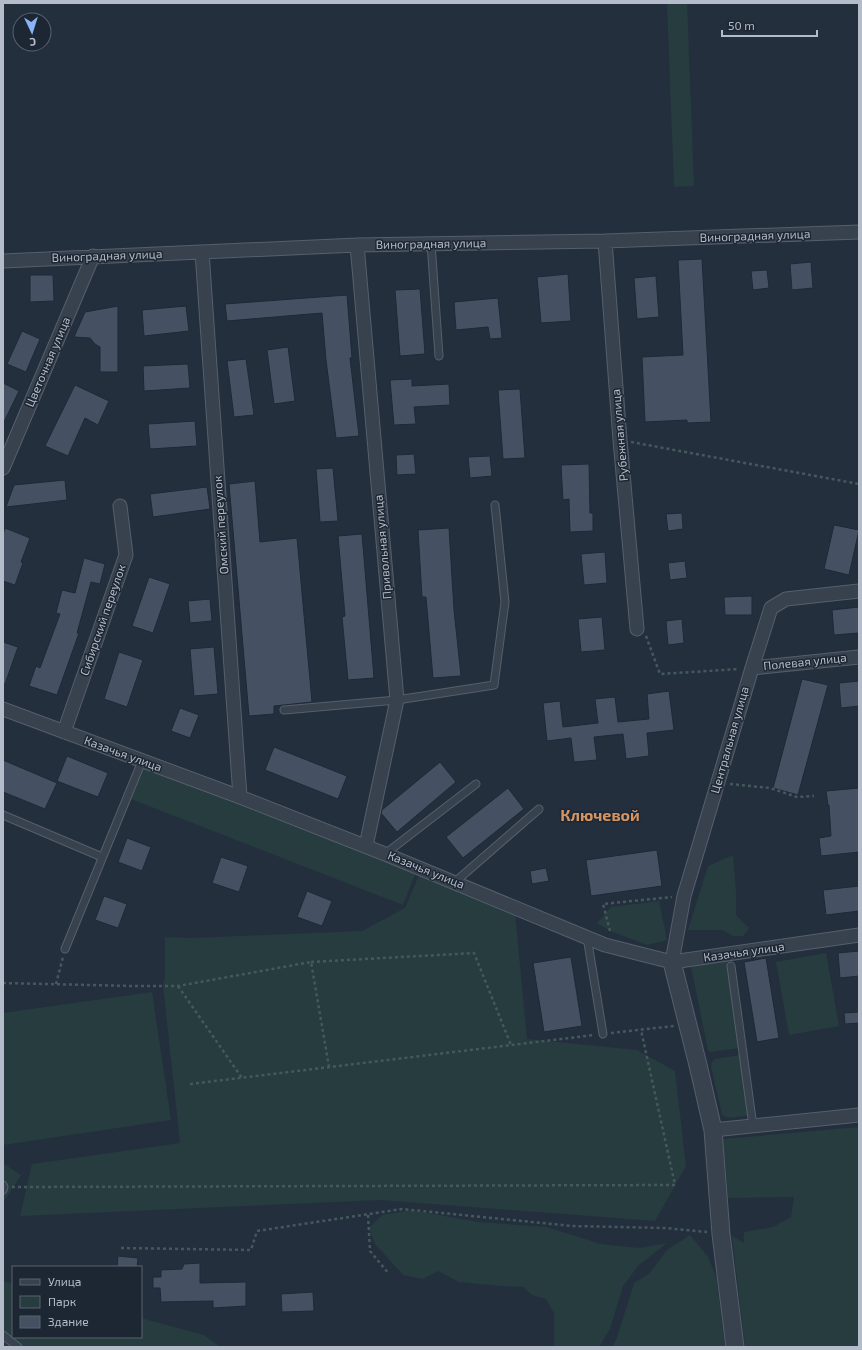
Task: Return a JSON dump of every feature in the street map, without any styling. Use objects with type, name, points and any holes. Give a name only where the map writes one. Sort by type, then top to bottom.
[{"type":"street","name":"Виноградная улица","points":[[3,261],[357,245],[605,241],[859,232]]},
{"type":"street","name":"Рубежная улица","points":[[605,241],[620,440],[640,629]]},
{"type":"street","name":"Привольная улица","points":[[357,245],[397,700],[366,846]]},
{"type":"street","name":"Омский переулок","points":[[202,252],[240,798]]},
{"type":"street","name":"Цветочная улица","points":[[3,468],[93,256]]},
{"type":"street","name":"Сибирский переулок","points":[[64,732],[126,555],[120,506]]},
{"type":"street","name":"Центральная улица","points":[[672,962],[684,896],[771,608],[786,599],[859,591]]},
{"type":"street","name":"Полевая улица","points":[[752,668],[859,657]]},
{"type":"street","name":"Казачья улица","points":[[3,709],[366,846],[605,945],[672,962],[859,935]]},
{"type":"street","points":[[672,962],[713,1130],[721,1234],[735,1347]]},
{"type":"street","points":[[713,1130],[859,1115]]},
{"type":"lane","points":[[431,243],[439,356]]},
{"type":"lane","points":[[284,710],[397,700],[494,685],[505,602],[495,505]]},
{"type":"lane","points":[[66,949],[142,761]]},
{"type":"lane","points":[[385,854],[476,784]]},
{"type":"lane","points":[[455,882],[539,809]]},
{"type":"lane","points":[[3,815],[102,857]]},
{"type":"lane","points":[[587,937],[603,1034]]},
{"type":"lane","points":[[731,966],[753,1126]]},
{"type":"lane","points":[[3,1335],[18,1347]]},
{"type":"path","points":[[620,440],[859,484]]},
{"type":"path","points":[[640,629],[660,674],[752,668]]},
{"type":"path","points":[[718,783],[770,788],[797,797],[814,796]]},
{"type":"path","points":[[610,931],[603,904],[684,896]]},
{"type":"path","points":[[56,984],[66,949]]},
{"type":"path","points":[[3,983],[178,986],[311,962],[474,953],[511,1045]]},
{"type":"path","points":[[311,962],[329,1067]]},
{"type":"path","points":[[178,986],[242,1078]]},
{"type":"path","points":[[190,1084],[688,1024]]},
{"type":"path","points":[[4,1187],[675,1185],[641,1030]]},
{"type":"path","points":[[121,1248],[251,1250],[257,1231],[402,1209],[572,1226],[665,1228],[721,1234]]},
{"type":"path","points":[[368,1215],[370,1252],[389,1274]]},
{"type":"green space","points":[[667,3],[687,3],[694,186],[674,187]]},
{"type":"green space","points":[[146,761],[418,867],[403,905],[131,799]]},
{"type":"green space","points":[[733,855],[736,915],[749,928],[743,936],[733,936],[722,930],[688,930],[708,866]]},
{"type":"green space","points":[[419,875],[515,912],[527,1039],[637,1050],[675,1071],[686,1166],[655,1221],[380,1200],[20,1216],[32,1164],[180,1143],[163,985],[165,978],[165,937],[192,938],[362,931],[405,908]]},
{"type":"green space","points":[[659,901],[667,940],[647,945],[610,931],[597,923],[611,907]]},
{"type":"green space","points":[[826,953],[839,1026],[789,1035],[776,962]]},
{"type":"green space","points":[[726,959],[730,963],[739,1048],[710,1052],[708,1050],[691,967],[694,962]]},
{"type":"green space","points":[[152,992],[171,1120],[3,1145],[3,1013]]},
{"type":"green space","points":[[740,1055],[746,1059],[755,1112],[753,1115],[729,1118],[722,1115],[711,1066],[715,1059]]},
{"type":"green space","points":[[859,1127],[859,1347],[745,1347],[732,1236],[744,1243],[744,1232],[773,1227],[791,1217],[794,1197],[728,1198],[723,1139]]},
{"type":"green space","points":[[3,1163],[21,1175],[3,1203]]},
{"type":"green space","points":[[411,1210],[479,1222],[546,1227],[601,1244],[639,1248],[667,1243],[639,1265],[623,1286],[610,1329],[599,1347],[554,1347],[554,1313],[546,1299],[532,1295],[523,1287],[459,1282],[438,1271],[423,1279],[403,1275],[375,1244],[369,1228],[382,1215]]},
{"type":"green space","points":[[690,1235],[708,1257],[716,1276],[725,1347],[612,1347],[617,1338],[634,1283],[649,1274],[667,1250]]},
{"type":"green space","points":[[3,1281],[12,1284],[12,1338],[142,1338],[142,1318],[204,1335],[220,1347],[3,1347]]},
{"type":"building","points":[[702,259],[711,422],[687,423],[687,420],[645,422],[642,357],[683,355],[678,260]]},
{"type":"building","points":[[811,262],[813,288],[792,290],[790,264]]},
{"type":"building","points":[[767,270],[769,288],[753,290],[751,271]]},
{"type":"building","points":[[568,274],[571,321],[541,323],[537,277]]},
{"type":"building","points":[[30,275],[53,275],[54,301],[30,302]]},
{"type":"building","points":[[656,276],[659,317],[637,319],[634,278]]},
{"type":"building","points":[[420,289],[425,354],[400,356],[395,290]]},
{"type":"building","points":[[347,295],[352,358],[350,358],[359,436],[336,438],[326,360],[322,313],[227,321],[225,304]]},
{"type":"building","points":[[498,298],[502,338],[490,339],[488,327],[456,330],[454,302]]},
{"type":"building","points":[[118,306],[118,372],[100,372],[100,347],[90,338],[74,337],[85,312]]},
{"type":"building","points":[[186,306],[189,331],[144,336],[142,310]]},
{"type":"building","points":[[22,331],[40,339],[26,372],[7,364]]},
{"type":"building","points":[[288,347],[295,401],[274,404],[267,350]]},
{"type":"building","points":[[246,359],[254,415],[234,417],[227,361]]},
{"type":"building","points":[[188,364],[190,388],[144,391],[143,366]]},
{"type":"building","points":[[412,379],[412,386],[449,384],[450,405],[414,407],[416,424],[394,425],[390,380]]},
{"type":"building","points":[[3,383],[19,391],[3,424]]},
{"type":"building","points":[[75,385],[109,401],[98,425],[85,418],[68,456],[45,446]]},
{"type":"building","points":[[520,389],[525,458],[503,459],[498,390]]},
{"type":"building","points":[[195,421],[197,446],[150,449],[148,424]]},
{"type":"building","points":[[414,454],[416,474],[397,475],[396,455]]},
{"type":"building","points":[[490,456],[492,476],[470,478],[468,457]]},
{"type":"building","points":[[589,464],[590,513],[593,513],[593,531],[570,532],[569,499],[563,500],[561,465]]},
{"type":"building","points":[[333,468],[338,521],[320,522],[316,469]]},
{"type":"building","points":[[65,480],[67,500],[6,507],[14,485]]},
{"type":"building","points":[[255,481],[260,542],[297,538],[312,702],[274,706],[274,714],[249,716],[229,484]]},
{"type":"building","points":[[207,487],[210,509],[153,517],[150,494]]},
{"type":"building","points":[[682,513],[683,529],[668,531],[666,514]]},
{"type":"building","points":[[834,525],[859,530],[849,575],[824,569]]},
{"type":"building","points":[[5,528],[30,538],[21,562],[23,563],[15,585],[3,581],[3,534]]},
{"type":"building","points":[[449,528],[454,610],[461,676],[433,678],[426,597],[422,597],[418,530]]},
{"type":"building","points":[[362,534],[374,678],[348,680],[342,617],[345,616],[338,536]]},
{"type":"building","points":[[605,552],[607,583],[584,585],[581,554]]},
{"type":"building","points":[[84,558],[105,564],[100,584],[91,582],[77,633],[79,633],[57,695],[29,686],[36,666],[40,668],[60,614],[56,613],[62,590],[75,593]]},
{"type":"building","points":[[685,561],[687,578],[670,580],[668,563]]},
{"type":"building","points":[[149,577],[170,584],[153,633],[132,626]]},
{"type":"building","points":[[752,596],[752,615],[725,615],[724,597]]},
{"type":"building","points":[[210,599],[212,621],[190,623],[188,601]]},
{"type":"building","points":[[859,607],[859,633],[834,635],[832,610]]},
{"type":"building","points":[[602,617],[605,650],[581,652],[578,619]]},
{"type":"building","points":[[682,619],[684,643],[668,645],[666,621]]},
{"type":"building","points":[[3,642],[18,647],[5,684],[3,684]]},
{"type":"building","points":[[214,647],[218,694],[194,696],[190,649]]},
{"type":"building","points":[[119,652],[143,660],[127,707],[104,699]]},
{"type":"building","points":[[802,679],[828,685],[798,795],[773,788]]},
{"type":"building","points":[[859,681],[859,706],[841,708],[839,683]]},
{"type":"building","points":[[669,691],[674,730],[647,733],[649,756],[626,759],[623,734],[594,737],[597,760],[574,762],[571,738],[547,741],[543,703],[560,701],[563,727],[598,723],[595,699],[615,697],[618,722],[649,719],[647,694]]},
{"type":"building","points":[[180,708],[199,715],[190,738],[171,731]]},
{"type":"building","points":[[274,747],[347,776],[338,799],[265,770]]},
{"type":"building","points":[[67,756],[108,773],[98,797],[57,781]]},
{"type":"building","points":[[3,760],[57,783],[45,809],[3,792]]},
{"type":"building","points":[[440,762],[456,782],[397,832],[381,813],[382,810]]},
{"type":"building","points":[[508,788],[524,809],[463,858],[446,837]]},
{"type":"building","points":[[859,788],[859,852],[821,856],[819,838],[831,836],[829,805],[826,791]]},
{"type":"building","points":[[127,838],[151,847],[142,871],[118,862]]},
{"type":"building","points":[[657,850],[662,886],[591,896],[586,860]]},
{"type":"building","points":[[221,857],[248,866],[239,892],[212,883]]},
{"type":"building","points":[[546,868],[549,881],[532,884],[530,871]]},
{"type":"building","points":[[859,886],[859,911],[826,915],[823,890]]},
{"type":"building","points":[[307,891],[332,901],[322,926],[297,917]]},
{"type":"building","points":[[104,896],[127,904],[118,928],[95,920]]},
{"type":"building","points":[[859,951],[859,976],[840,978],[838,953]]},
{"type":"building","points":[[571,957],[582,1026],[544,1032],[533,963]]},
{"type":"building","points":[[766,958],[779,1038],[757,1042],[744,962]]},
{"type":"building","points":[[859,1012],[859,1023],[845,1024],[844,1013]]},
{"type":"building","points":[[118,1256],[138,1258],[137,1266],[117,1266]]},
{"type":"building","points":[[200,1263],[200,1283],[246,1282],[246,1306],[213,1308],[213,1301],[161,1302],[160,1288],[153,1288],[153,1277],[161,1277],[161,1270],[182,1269],[184,1264]]},
{"type":"building","points":[[313,1292],[314,1311],[282,1312],[281,1294]]},
{"type":"district","name":"Ключевой","points":[[600,815]]}]
